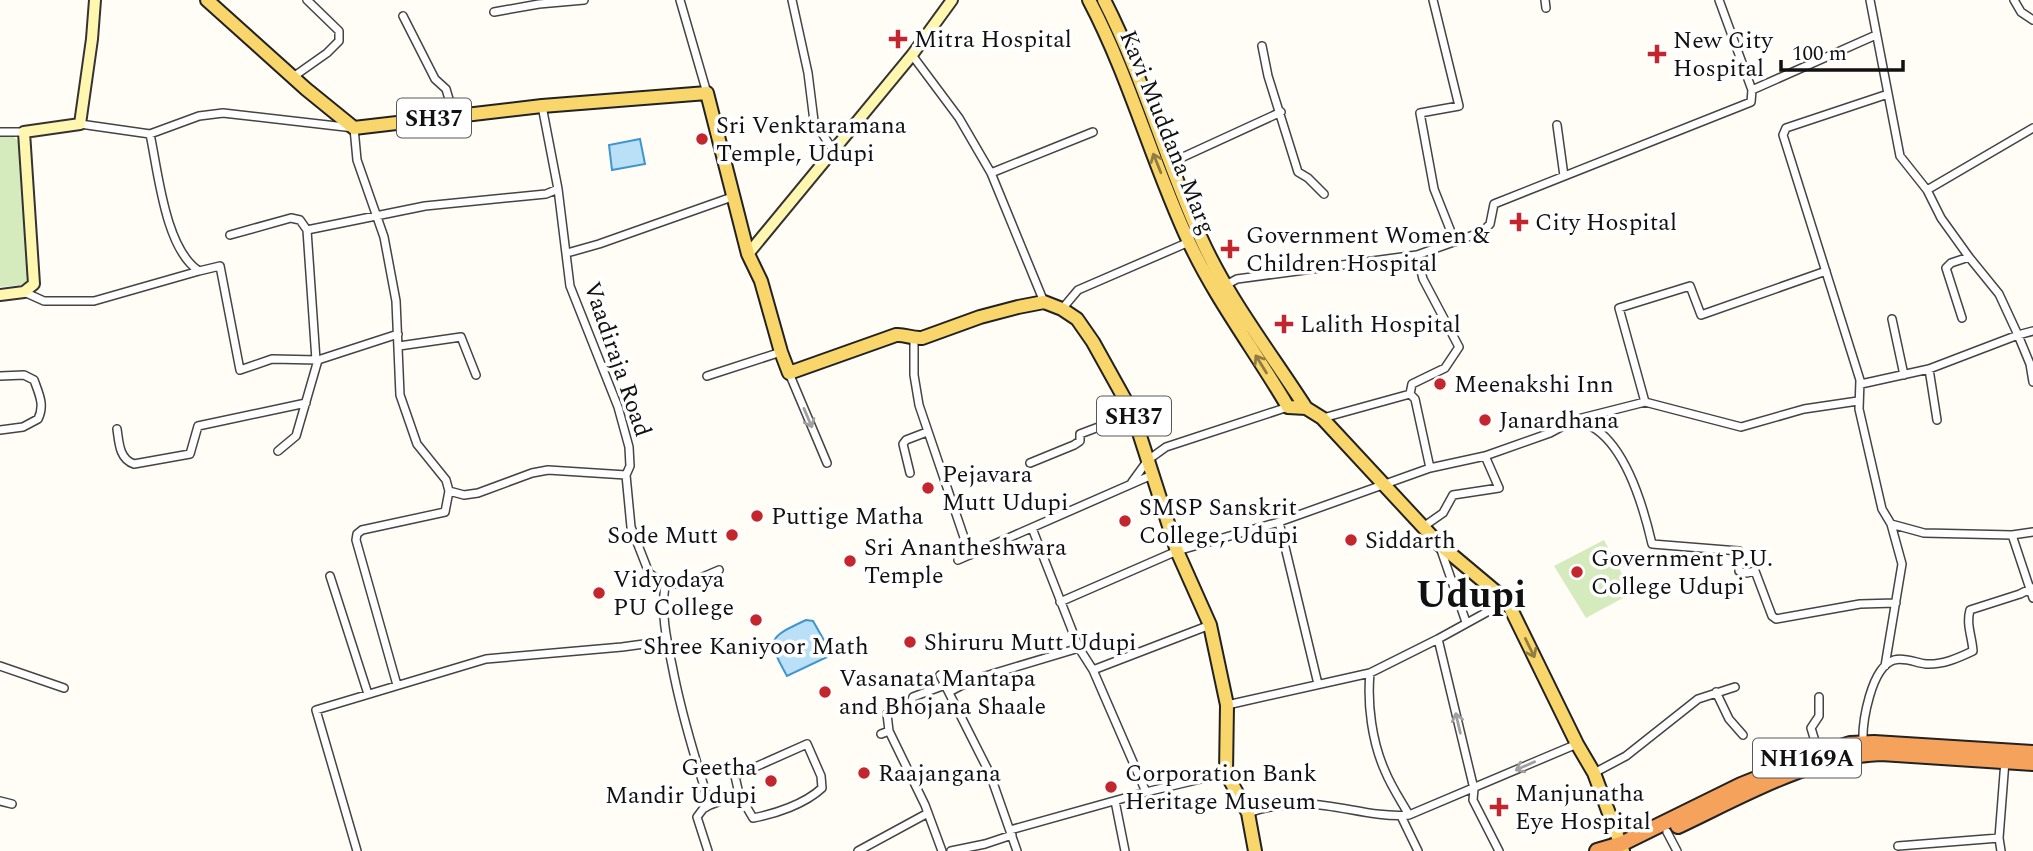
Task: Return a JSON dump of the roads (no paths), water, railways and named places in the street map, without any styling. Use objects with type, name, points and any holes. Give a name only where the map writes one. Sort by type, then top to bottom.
[{"type":"highway","name":"NH169A","points":[[1624,849],[1741,785],[1850,744],[2033,753]]},
{"type":"highway","name":"NH169A","points":[[1597,851],[1624,849],[1767,785],[1843,757],[1881,753],[2033,763]]},
{"type":"main road","points":[[207,0],[354,128]]},
{"type":"main road","name":"Kavi Muddana Marg","points":[[1089,0],[1109,38],[1189,242],[1215,291],[1288,407],[1306,408]]},
{"type":"main road","name":"Kavi Muddana Marg","points":[[1104,0],[1122,35],[1201,239],[1227,285],[1306,408],[1322,418],[1439,544],[1507,601]]},
{"type":"main road","points":[[707,93],[748,254],[761,281],[789,373],[896,335],[922,338],[980,317],[1044,302]]},
{"type":"main road","name":"SH37","points":[[354,128],[542,106],[707,93]]},
{"type":"main road","name":"SH37","points":[[1044,302],[1062,309],[1077,320],[1093,342],[1133,414],[1177,551],[1210,625],[1227,705],[1226,773],[1248,813],[1255,851]]},
{"type":"main road","points":[[1507,601],[1594,773],[1624,849]]},
{"type":"street","points":[[80,124],[95,0]]},
{"type":"street","points":[[293,77],[339,41],[339,31],[307,0]]},
{"type":"street","points":[[494,12],[584,0]]},
{"type":"street","points":[[680,0],[707,93]]},
{"type":"street","points":[[792,0],[814,121],[834,150]]},
{"type":"street","points":[[748,254],[912,55],[952,0]]},
{"type":"street","points":[[1433,0],[1458,106],[1420,113],[1434,189],[1455,242]]},
{"type":"street","points":[[1227,285],[1237,279],[1416,255],[1455,242],[1482,232],[1490,223],[1494,204],[1751,102],[1752,90],[1719,0]]},
{"type":"street","points":[[1870,0],[1900,156],[1927,190],[1941,218],[1999,294],[2030,364],[2033,383]]},
{"type":"street","points":[[2014,0],[2021,12],[2033,20]]},
{"type":"street","points":[[403,16],[435,79],[445,87],[454,116]]},
{"type":"street","points":[[1752,90],[1877,35]]},
{"type":"street","points":[[1262,46],[1268,76],[1298,172],[1324,194]]},
{"type":"street","points":[[912,55],[959,118],[991,173],[1044,302]]},
{"type":"street","points":[[1863,743],[1862,728],[1870,691],[1885,666],[1902,565],[1891,524],[1882,509],[1858,401],[1861,384],[1783,131],[1888,94]]},
{"type":"street","name":"Vaadiraja Road","points":[[542,106],[558,189],[570,286],[618,407],[629,447],[630,466],[626,475],[631,527],[649,573],[665,585]]},
{"type":"street","points":[[1170,163],[1280,111]]},
{"type":"street","points":[[0,132],[24,132],[80,124],[150,134],[199,116],[223,113],[354,128],[357,160],[384,237],[396,301],[400,395],[416,444],[446,480],[449,491],[444,512],[362,530],[356,534],[397,685]]},
{"type":"street","points":[[1558,125],[1564,176]]},
{"type":"street","points":[[1927,190],[2033,128]]},
{"type":"street","points":[[0,295],[24,292],[34,284],[24,132]]},
{"type":"street","points":[[991,173],[1093,132]]},
{"type":"street","points":[[150,134],[172,231],[190,265],[198,271]]},
{"type":"street","points":[[307,230],[425,206],[546,194],[558,189]]},
{"type":"street","points":[[567,253],[732,197]]},
{"type":"street","points":[[230,235],[290,218],[300,220],[307,230],[317,359],[296,436],[278,451]]},
{"type":"street","points":[[1062,309],[1079,290],[1189,242]]},
{"type":"street","points":[[1410,394],[1412,384],[1445,368],[1459,347],[1423,279],[1416,255]]},
{"type":"street","points":[[1962,318],[1946,268],[1951,263],[1969,257]]},
{"type":"street","points":[[24,292],[44,302],[94,301],[220,266],[240,370],[272,359],[317,359],[398,334]]},
{"type":"street","points":[[1645,402],[1619,308],[1690,286],[1701,315],[1826,271]]},
{"type":"street","points":[[1892,318],[1904,375]]},
{"type":"street","points":[[1861,384],[1929,369],[2033,331]]},
{"type":"street","points":[[399,346],[461,337],[476,375]]},
{"type":"street","points":[[914,339],[914,376],[927,432],[970,555]]},
{"type":"street","points":[[707,376],[781,352]]},
{"type":"street","points":[[1929,369],[1937,420]]},
{"type":"street","points":[[789,373],[827,463]]},
{"type":"street","points":[[0,376],[24,375],[34,380],[42,411],[38,419],[23,427],[0,430]]},
{"type":"street","points":[[1322,418],[1410,394]]},
{"type":"street","points":[[1410,394],[1415,399],[1430,468]]},
{"type":"street","points":[[1060,602],[1177,551],[1279,522],[1430,468],[1485,456],[1550,433],[1574,420],[1645,402],[1741,427],[1804,409],[1858,401]]},
{"type":"street","points":[[117,429],[122,455],[134,464],[190,454],[198,426],[306,403]]},
{"type":"street","points":[[1128,486],[1148,460],[1166,447],[1288,407]]},
{"type":"street","points":[[1030,463],[1074,445],[1080,440],[1080,434],[1133,414]]},
{"type":"street","points":[[1574,420],[1590,424],[1616,449],[1646,516],[1652,544],[1739,551],[1739,570],[1747,573],[1755,571],[1772,616],[1776,620],[1860,604],[1896,603]]},
{"type":"street","points":[[910,473],[903,444],[906,440],[927,432]]},
{"type":"street","points":[[1423,527],[1443,513],[1452,495],[1499,488],[1485,456]]},
{"type":"street","points":[[449,491],[464,495],[478,493],[532,473],[548,470],[626,475]]},
{"type":"street","points":[[958,561],[1152,475]]},
{"type":"street","points":[[1279,522],[1318,684]]},
{"type":"street","points":[[1891,524],[1924,533],[2012,535],[2033,532]]},
{"type":"street","points":[[1032,528],[1079,648],[1093,670],[1146,792]]},
{"type":"street","points":[[2012,535],[2032,587],[2033,598]]},
{"type":"street","points":[[1439,544],[1466,622]]},
{"type":"street","points":[[710,805],[690,743],[666,641],[663,602],[665,585],[691,582],[719,570]]},
{"type":"street","points":[[330,576],[368,694]]},
{"type":"street","points":[[1885,666],[1894,660],[1927,664],[1949,662],[1973,651],[1967,622],[1970,610],[2020,594],[2032,587]]},
{"type":"street","points":[[1227,705],[1370,673],[1507,601]]},
{"type":"street","points":[[1093,670],[1210,625]]},
{"type":"street","points":[[1438,639],[1474,789],[1473,800],[1500,851]]},
{"type":"street","points":[[357,851],[316,710],[485,659],[666,641]]},
{"type":"street","points":[[942,851],[928,813],[885,733],[887,714],[910,705],[913,697],[1079,648]]},
{"type":"street","points":[[0,666],[64,688]]},
{"type":"street","points":[[1370,673],[1368,694],[1379,756],[1418,851]]},
{"type":"street","points":[[940,675],[990,774],[1017,851]]},
{"type":"street","points":[[1594,773],[1626,756],[1698,699],[1735,687]]},
{"type":"street","points":[[1716,692],[1729,719],[1742,735]]},
{"type":"street","points":[[1819,697],[1819,716],[1811,729],[1819,754]]},
{"type":"street","points":[[807,744],[821,776],[822,788],[815,794],[770,815],[753,818],[739,794],[735,776],[807,744]]},
{"type":"street","points":[[1248,813],[1270,806],[1309,804],[1387,816],[1405,815],[1474,789],[1577,744]]},
{"type":"street","points":[[2001,851],[1999,838],[2005,761]]},
{"type":"street","points":[[951,851],[985,844],[1011,832],[1146,792],[1226,773]]},
{"type":"street","points":[[708,851],[697,817],[710,805],[739,794]]},
{"type":"street","points":[[0,801],[12,804]]},
{"type":"street","points":[[1115,801],[1125,851]]},
{"type":"street","points":[[858,851],[928,813]]},
{"type":"street","points":[[1667,832],[1678,851]]},
{"type":"street","points":[[1898,846],[1999,838]]},
{"type":"water","points":[[640,139],[645,164],[612,170],[609,145]]},
{"type":"water","points":[[806,620],[813,621],[825,642],[821,645],[827,657],[787,676],[776,654],[774,640],[784,631]]},
{"type":"place","name":"Mitra Hospital","points":[[898,39]]},
{"type":"place","name":"New City Hospital","points":[[1657,54]]},
{"type":"place","name":"Sri Venktaramana Temple, Udupi","points":[[702,139]]},
{"type":"place","name":"City Hospital","points":[[1519,222]]},
{"type":"place","name":"Government Women & Children Hospital","points":[[1230,249]]},
{"type":"place","name":"Lalith Hospital","points":[[1284,324]]},
{"type":"place","name":"Meenakshi Inn","points":[[1440,384]]},
{"type":"place","name":"Janardhana","points":[[1485,420]]},
{"type":"place","name":"Pejavara Mutt Udupi","points":[[928,488]]},
{"type":"place","name":"Puttige Matha","points":[[757,516]]},
{"type":"place","name":"SMSP Sanskrit College, Udupi","points":[[1125,521]]},
{"type":"place","name":"Sode Mutt","points":[[732,535]]},
{"type":"place","name":"Siddarth","points":[[1351,540]]},
{"type":"place","name":"Sri Anantheshwara Temple","points":[[850,561]]},
{"type":"place","name":"Government P.U. College Udupi","points":[[1577,572]]},
{"type":"place","name":"Vidyodaya PU College","points":[[599,593]]},
{"type":"place","name":"Shree Kaniyoor Math","points":[[756,620]]},
{"type":"place","name":"Shiruru Mutt Udupi","points":[[910,642]]},
{"type":"place","name":"Vasanata Mantapa and Bhojana Shaale","points":[[825,692]]},
{"type":"place","name":"Raajangana","points":[[864,773]]},
{"type":"place","name":"Geetha Mandir Udupi","points":[[771,781]]},
{"type":"place","name":"Corporation Bank Heritage Museum","points":[[1111,787]]},
{"type":"place","name":"Manjunatha Eye Hospital","points":[[1499,807]]},
{"type":"district","name":"Udupi","points":[[1471,594]]}]
